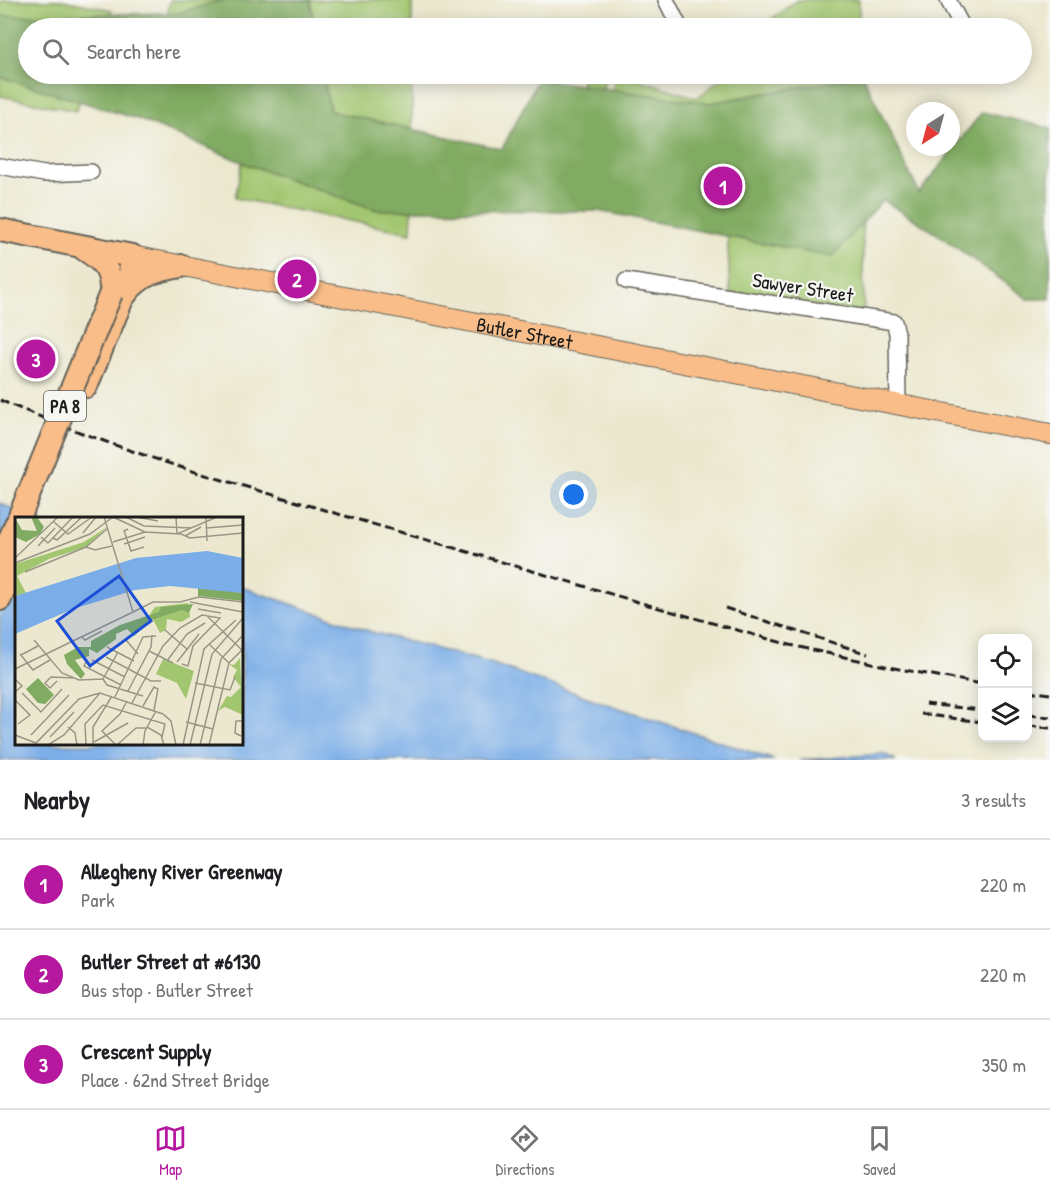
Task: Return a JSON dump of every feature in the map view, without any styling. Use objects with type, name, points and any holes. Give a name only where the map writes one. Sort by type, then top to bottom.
[{"type":"highway","name":"Butler Street","points":[[0,230],[132,256]]},
{"type":"highway","points":[[80,246],[97,257],[120,284],[156,271],[182,266]]},
{"type":"highway","name":"PA 8","points":[[20,517],[132,256]]},
{"type":"highway","name":"PA 8","points":[[34,517],[120,284]]},
{"type":"highway","points":[[0,565],[15,527]]},
{"type":"highway","points":[[0,599],[15,561]]},
{"type":"main road","name":"Butler Street","points":[[132,256],[1050,434]]},
{"type":"street","points":[[666,0],[675,18]]},
{"type":"street","points":[[948,0],[958,18]]},
{"type":"street","points":[[0,166],[44,174],[91,172]]},
{"type":"street","name":"Sawyer Street","points":[[626,281],[894,322],[897,333],[898,404]]},
{"type":"green space","points":[[2,0],[62,0],[112,10],[109,18],[18,18],[18,30],[0,35]]},
{"type":"green space","points":[[170,0],[412,0],[412,18],[166,18]]},
{"type":"green space","points":[[222,0],[310,0],[313,18],[18,18],[18,82],[0,77],[0,15],[180,13]]},
{"type":"green space","points":[[797,0],[859,0],[859,18],[773,18]]},
{"type":"green space","points":[[0,49],[18,65],[18,84],[85,84],[76,111],[0,96]]},
{"type":"green space","points":[[23,84],[325,84],[330,111],[502,149],[535,84],[574,84],[709,103],[817,84],[867,84],[919,193],[948,156],[960,156],[960,140],[982,112],[1050,128],[1050,299],[1028,299],[939,235],[883,200],[832,257],[599,211],[377,210],[249,165],[138,119]]},
{"type":"green space","points":[[181,84],[412,84],[412,171]]},
{"type":"green space","points":[[582,84],[604,84],[595,124],[582,121]]},
{"type":"green space","points":[[614,84],[653,84],[697,98],[714,84],[860,84],[864,314],[730,293],[727,223],[604,126]]},
{"type":"green space","points":[[244,154],[413,186],[411,233],[235,198]]},
{"type":"water","points":[[0,503],[31,517],[15,517],[15,745],[243,745],[243,587],[372,632],[490,663],[775,760],[0,760]]},
{"type":"water","points":[[883,754],[896,760],[799,760]]},
{"type":"railway","points":[[0,400],[99,439],[199,473],[645,604],[790,645],[978,683]]},
{"type":"railway","points":[[725,608],[868,654]]},
{"type":"railway","points":[[1032,692],[1050,694]]},
{"type":"railway","points":[[925,704],[978,710]]},
{"type":"railway","points":[[921,714],[978,721]]},
{"type":"railway","points":[[1032,715],[1050,717]]},
{"type":"railway","points":[[1032,726],[1050,728]]},
{"type":"place","name":"Allegheny River Greenway","points":[[723,186]]},
{"type":"place","name":"Butler Street at #6130","points":[[297,279]]},
{"type":"place","name":"Crescent Supply","points":[[36,359]]}]
